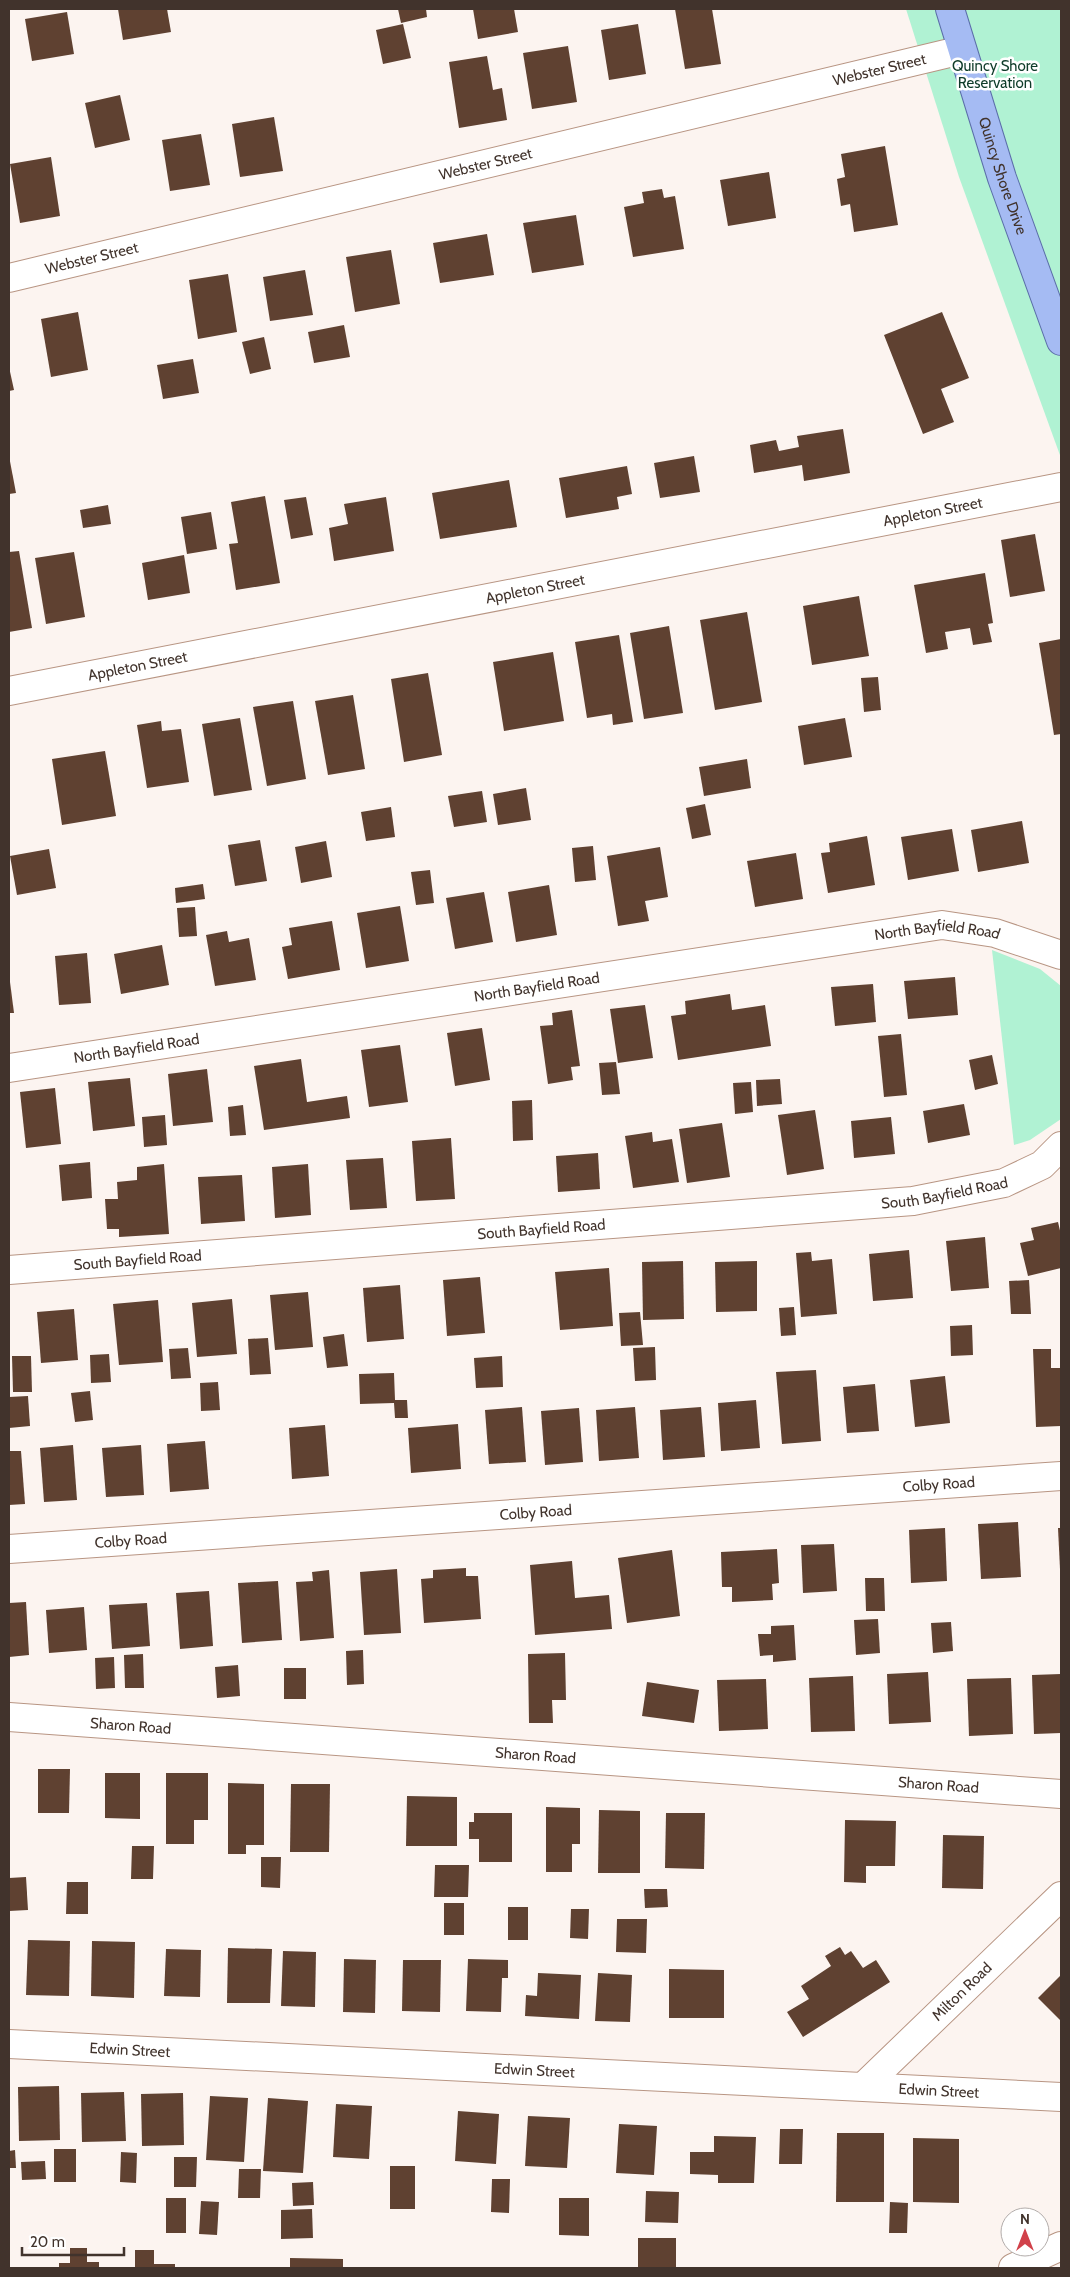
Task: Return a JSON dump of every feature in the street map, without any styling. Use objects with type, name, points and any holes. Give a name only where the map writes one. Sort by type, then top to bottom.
[{"type":"main road","name":"Quincy Shore Drive","points":[[950,9],[1002,178],[1061,342]]},
{"type":"street","name":"Webster Street","points":[[9,278],[962,50]]},
{"type":"street","name":"Appleton Street","points":[[9,691],[1061,488]]},
{"type":"street","name":"North Bayfield Road","points":[[9,1068],[942,925],[994,933],[1061,955]]},
{"type":"street","name":"South Bayfield Road","points":[[9,1270],[913,1201],[1004,1182],[1042,1165],[1061,1146]]},
{"type":"street","name":"Colby Road","points":[[9,1549],[1061,1476]]},
{"type":"street","name":"Sharon Road","points":[[9,1717],[1061,1794]]},
{"type":"street","name":"Milton Road","points":[[864,2086],[1061,1896]]},
{"type":"street","name":"Edwin Street","points":[[9,2044],[1061,2097]]},
{"type":"street","points":[[1013,2268],[1061,2246]]},
{"type":"green space","name":"Quincy Shore Reservation","points":[[906,9],[1061,9],[1061,458],[959,177]]},
{"type":"green space","points":[[992,950],[1040,969],[1061,986],[1061,1119],[1030,1140],[1014,1145]]},
{"type":"building","points":[[118,9],[167,9],[171,32],[123,40]]},
{"type":"building","points":[[398,9],[426,9],[427,17],[401,23]]},
{"type":"building","points":[[473,9],[514,9],[518,32],[478,39]]},
{"type":"building","points":[[675,9],[712,9],[721,64],[685,69]]},
{"type":"building","points":[[67,12],[74,54],[32,61],[25,19]]},
{"type":"building","points":[[403,24],[411,58],[383,64],[376,30]]},
{"type":"building","points":[[638,24],[646,74],[609,80],[601,30]]},
{"type":"building","points":[[568,46],[577,102],[532,109],[523,53]]},
{"type":"building","points":[[487,56],[493,90],[502,88],[507,120],[459,128],[449,62]]},
{"type":"building","points":[[120,95],[130,140],[95,148],[85,103]]},
{"type":"building","points":[[274,117],[283,171],[240,177],[232,124]]},
{"type":"building","points":[[201,134],[210,185],[170,191],[162,140]]},
{"type":"building","points":[[885,146],[898,225],[854,232],[850,204],[841,206],[837,179],[845,177],[841,154]]},
{"type":"building","points":[[51,157],[60,216],[20,223],[10,164]]},
{"type":"building","points":[[769,172],[776,218],[728,226],[720,180]]},
{"type":"building","points":[[662,189],[664,198],[675,196],[684,249],[633,257],[624,207],[644,203],[642,192]]},
{"type":"building","points":[[576,215],[584,265],[532,273],[523,223]]},
{"type":"building","points":[[487,234],[494,275],[440,283],[433,243]]},
{"type":"building","points":[[391,250],[400,304],[355,312],[346,257]]},
{"type":"building","points":[[305,270],[313,315],[270,321],[263,277]]},
{"type":"building","points":[[228,274],[237,332],[198,339],[189,280]]},
{"type":"building","points":[[78,312],[88,370],[51,377],[41,319]]},
{"type":"building","points":[[942,312],[969,378],[941,389],[954,422],[923,434],[884,335]]},
{"type":"building","points":[[344,325],[350,357],[314,363],[308,332]]},
{"type":"building","points":[[264,337],[271,369],[250,374],[242,342]]},
{"type":"building","points":[[193,359],[199,393],[163,399],[157,365]]},
{"type":"building","points":[[9,367],[14,390],[9,391]]},
{"type":"building","points":[[843,429],[850,473],[804,481],[802,465],[754,473],[750,445],[776,440],[779,451],[799,447],[797,436]]},
{"type":"building","points":[[9,456],[16,493],[9,494]]},
{"type":"building","points":[[694,456],[700,492],[660,498],[654,463]]},
{"type":"building","points":[[627,466],[632,494],[617,497],[619,509],[566,518],[559,478]]},
{"type":"building","points":[[509,480],[517,527],[440,539],[432,493]]},
{"type":"building","points":[[265,496],[280,583],[236,590],[229,544],[238,543],[231,502]]},
{"type":"building","points":[[306,497],[313,535],[291,539],[284,500]]},
{"type":"building","points":[[386,497],[394,551],[334,561],[329,528],[348,524],[344,504]]},
{"type":"building","points":[[108,505],[111,524],[83,528],[80,510]]},
{"type":"building","points":[[211,512],[217,549],[187,554],[181,517]]},
{"type":"building","points":[[1035,534],[1045,591],[1010,597],[1001,540]]},
{"type":"building","points":[[19,551],[32,628],[9,632],[9,552]]},
{"type":"building","points":[[74,552],[85,617],[46,624],[35,558]]},
{"type":"building","points":[[184,555],[190,593],[148,600],[142,563]]},
{"type":"building","points":[[985,573],[993,623],[988,624],[992,642],[973,645],[970,628],[945,632],[948,649],[926,653],[914,585]]},
{"type":"building","points":[[859,596],[869,656],[812,665],[803,606]]},
{"type":"building","points":[[747,612],[762,702],[715,710],[700,620]]},
{"type":"building","points":[[669,626],[683,713],[644,719],[630,633]]},
{"type":"building","points":[[619,635],[633,722],[613,725],[612,714],[587,718],[575,642]]},
{"type":"building","points":[[1061,639],[1061,734],[1054,735],[1039,643]]},
{"type":"building","points":[[553,652],[564,721],[504,731],[493,662]]},
{"type":"building","points":[[428,673],[442,755],[404,762],[391,679]]},
{"type":"building","points":[[878,677],[881,710],[864,712],[861,678]]},
{"type":"building","points":[[353,695],[365,769],[328,775],[315,701]]},
{"type":"building","points":[[293,701],[306,779],[267,786],[253,707]]},
{"type":"building","points":[[240,718],[252,790],[214,796],[202,724]]},
{"type":"building","points":[[845,718],[852,757],[804,765],[798,726]]},
{"type":"building","points":[[161,721],[162,731],[181,729],[189,782],[147,788],[137,725]]},
{"type":"building","points":[[105,751],[116,816],[62,825],[52,759]]},
{"type":"building","points":[[747,759],[751,788],[704,796],[699,767]]},
{"type":"building","points":[[526,788],[531,820],[498,825],[493,794]]},
{"type":"building","points":[[482,791],[487,822],[454,827],[448,796]]},
{"type":"building","points":[[705,804],[711,835],[692,839],[686,808]]},
{"type":"building","points":[[391,807],[395,837],[366,841],[361,812]]},
{"type":"building","points":[[1022,821],[1029,863],[978,872],[971,830]]},
{"type":"building","points":[[952,829],[959,871],[908,880],[901,837]]},
{"type":"building","points":[[867,836],[875,885],[828,893],[821,853],[830,852],[829,843]]},
{"type":"building","points":[[260,840],[267,881],[235,886],[228,845]]},
{"type":"building","points":[[326,841],[332,877],[301,883],[295,847]]},
{"type":"building","points":[[593,846],[596,880],[575,882],[572,848]]},
{"type":"building","points":[[660,847],[668,897],[645,901],[649,921],[618,926],[607,856]]},
{"type":"building","points":[[49,849],[56,888],[17,895],[10,856]]},
{"type":"building","points":[[796,853],[803,899],[755,907],[747,861]]},
{"type":"building","points":[[430,870],[434,903],[416,905],[411,872]]},
{"type":"building","points":[[203,884],[205,899],[176,903],[175,888]]},
{"type":"building","points":[[549,885],[557,935],[516,942],[508,892]]},
{"type":"building","points":[[484,892],[493,942],[455,949],[446,898]]},
{"type":"building","points":[[400,906],[409,961],[366,968],[357,913]]},
{"type":"building","points":[[195,907],[197,936],[179,937],[177,908]]},
{"type":"building","points":[[332,921],[340,970],[288,979],[282,947],[292,945],[289,928]]},
{"type":"building","points":[[227,931],[229,942],[249,938],[256,980],[215,986],[206,935]]},
{"type":"building","points":[[162,945],[169,985],[121,994],[114,954]]},
{"type":"building","points":[[87,953],[91,1003],[59,1005],[55,956]]},
{"type":"building","points":[[955,977],[958,1015],[908,1019],[904,981]]},
{"type":"building","points":[[10,982],[14,1013],[9,1013]]},
{"type":"building","points":[[873,984],[876,1022],[835,1026],[831,987]]},
{"type":"building","points":[[730,994],[732,1010],[765,1005],[771,1046],[678,1060],[671,1016],[686,1014],[685,1001]]},
{"type":"building","points":[[645,1005],[653,1058],[618,1063],[610,1009]]},
{"type":"building","points":[[572,1010],[580,1066],[571,1067],[573,1080],[548,1084],[540,1026],[553,1025],[552,1013]]},
{"type":"building","points":[[482,1028],[490,1080],[455,1086],[447,1033]]},
{"type":"building","points":[[901,1034],[907,1095],[884,1097],[878,1036]]},
{"type":"building","points":[[400,1045],[408,1102],[369,1107],[361,1050]]},
{"type":"building","points":[[992,1055],[998,1084],[975,1090],[969,1060]]},
{"type":"building","points":[[301,1059],[307,1102],[347,1096],[350,1118],[264,1130],[254,1066]]},
{"type":"building","points":[[616,1062],[620,1094],[602,1095],[599,1063]]},
{"type":"building","points":[[207,1069],[213,1122],[173,1126],[168,1074]]},
{"type":"building","points":[[130,1078],[135,1126],[93,1131],[88,1082]]},
{"type":"building","points":[[780,1079],[782,1104],[757,1106],[756,1080]]},
{"type":"building","points":[[751,1082],[753,1112],[735,1114],[733,1083]]},
{"type":"building","points":[[55,1088],[61,1144],[26,1148],[20,1092]]},
{"type":"building","points":[[532,1100],[533,1140],[513,1141],[512,1101]]},
{"type":"building","points":[[964,1104],[970,1135],[928,1143],[923,1111]]},
{"type":"building","points":[[243,1105],[246,1135],[230,1136],[228,1107]]},
{"type":"building","points":[[815,1110],[824,1169],[787,1175],[778,1115]]},
{"type":"building","points":[[165,1115],[167,1145],[144,1147],[142,1117]]},
{"type":"building","points":[[891,1117],[895,1154],[854,1158],[851,1121]]},
{"type":"building","points":[[722,1123],[730,1177],[687,1183],[679,1129]]},
{"type":"building","points":[[652,1132],[653,1142],[672,1139],[679,1182],[633,1188],[625,1136]]},
{"type":"building","points":[[451,1138],[455,1199],[416,1201],[412,1141]]},
{"type":"building","points":[[598,1153],[600,1189],[558,1192],[556,1156]]},
{"type":"building","points":[[383,1158],[387,1208],[350,1210],[346,1160]]},
{"type":"building","points":[[90,1162],[92,1198],[62,1201],[59,1165]]},
{"type":"building","points":[[164,1164],[169,1234],[119,1237],[119,1229],[107,1229],[105,1199],[118,1199],[117,1182],[137,1180],[137,1167]]},
{"type":"building","points":[[308,1164],[311,1215],[275,1218],[272,1167]]},
{"type":"building","points":[[242,1175],[245,1221],[201,1224],[198,1177]]},
{"type":"building","points":[[1058,1222],[1061,1235],[1061,1268],[1028,1276],[1020,1243],[1034,1240],[1031,1228]]},
{"type":"building","points":[[985,1237],[989,1288],[951,1291],[946,1241]]},
{"type":"building","points":[[909,1250],[913,1298],[873,1301],[869,1254]]},
{"type":"building","points":[[811,1252],[812,1261],[832,1259],[837,1314],[801,1317],[796,1253]]},
{"type":"building","points":[[683,1261],[684,1319],[643,1320],[642,1262]]},
{"type":"building","points":[[757,1261],[757,1311],[716,1312],[715,1262]]},
{"type":"building","points":[[609,1268],[613,1326],[560,1330],[555,1272]]},
{"type":"building","points":[[480,1277],[485,1333],[447,1336],[443,1280]]},
{"type":"building","points":[[1029,1280],[1031,1314],[1011,1314],[1009,1281]]},
{"type":"building","points":[[400,1285],[404,1339],[367,1342],[363,1288]]},
{"type":"building","points":[[308,1292],[313,1347],[275,1350],[270,1295]]},
{"type":"building","points":[[232,1299],[237,1354],[197,1357],[192,1303]]},
{"type":"building","points":[[158,1300],[163,1362],[119,1365],[113,1304]]},
{"type":"building","points":[[794,1307],[796,1335],[781,1336],[779,1308]]},
{"type":"building","points":[[74,1309],[78,1360],[41,1363],[37,1312]]},
{"type":"building","points":[[640,1312],[643,1345],[621,1346],[619,1313]]},
{"type":"building","points":[[972,1325],[973,1355],[951,1356],[950,1326]]},
{"type":"building","points":[[344,1334],[348,1366],[327,1368],[323,1337]]},
{"type":"building","points":[[268,1338],[271,1374],[250,1375],[248,1339]]},
{"type":"building","points":[[655,1347],[656,1380],[635,1381],[633,1348]]},
{"type":"building","points":[[188,1348],[191,1378],[171,1379],[169,1349]]},
{"type":"building","points":[[1033,1349],[1051,1349],[1051,1368],[1061,1368],[1061,1426],[1036,1427]]},
{"type":"building","points":[[109,1354],[111,1382],[91,1383],[90,1355]]},
{"type":"building","points":[[12,1356],[31,1356],[32,1392],[13,1392]]},
{"type":"building","points":[[502,1356],[503,1387],[476,1388],[474,1358]]},
{"type":"building","points":[[816,1370],[821,1441],[782,1444],[776,1372]]},
{"type":"building","points":[[394,1373],[395,1400],[407,1400],[408,1418],[395,1418],[394,1403],[360,1404],[359,1374]]},
{"type":"building","points":[[945,1376],[950,1423],[915,1427],[910,1380]]},
{"type":"building","points":[[218,1382],[220,1410],[201,1411],[200,1383]]},
{"type":"building","points":[[875,1384],[879,1431],[847,1433],[843,1387]]},
{"type":"building","points":[[90,1391],[93,1420],[75,1422],[71,1393]]},
{"type":"building","points":[[28,1396],[30,1426],[9,1428],[9,1397]]},
{"type":"building","points":[[756,1400],[760,1448],[721,1451],[718,1403]]},
{"type":"building","points":[[522,1407],[526,1462],[489,1464],[485,1410]]},
{"type":"building","points":[[635,1407],[639,1458],[599,1461],[596,1410]]},
{"type":"building","points":[[701,1407],[705,1457],[663,1460],[660,1410]]},
{"type":"building","points":[[579,1408],[583,1462],[545,1465],[541,1411]]},
{"type":"building","points":[[458,1424],[461,1469],[411,1473],[408,1428]]},
{"type":"building","points":[[325,1425],[329,1476],[292,1479],[289,1428]]},
{"type":"building","points":[[205,1441],[209,1489],[170,1492],[167,1444]]},
{"type":"building","points":[[73,1445],[77,1500],[44,1502],[40,1448]]},
{"type":"building","points":[[141,1445],[144,1495],[106,1497],[102,1448]]},
{"type":"building","points":[[9,1451],[21,1451],[25,1504],[9,1505]]},
{"type":"building","points":[[1018,1522],[1021,1577],[981,1579],[978,1524]]},
{"type":"building","points":[[945,1528],[947,1581],[911,1583],[909,1530]]},
{"type":"building","points":[[1058,1528],[1061,1528],[1061,1569],[1060,1569]]},
{"type":"building","points":[[834,1544],[837,1591],[803,1593],[801,1545]]},
{"type":"building","points":[[777,1549],[779,1583],[772,1584],[773,1600],[732,1602],[732,1587],[722,1587],[721,1552]]},
{"type":"building","points":[[672,1550],[680,1616],[627,1623],[618,1558]]},
{"type":"building","points":[[572,1561],[575,1598],[609,1595],[612,1629],[535,1635],[530,1565]]},
{"type":"building","points":[[466,1568],[466,1576],[478,1576],[481,1619],[424,1623],[421,1579],[433,1578],[433,1570]]},
{"type":"building","points":[[397,1569],[401,1633],[364,1635],[360,1572]]},
{"type":"building","points":[[329,1570],[334,1638],[300,1641],[296,1582],[313,1581],[312,1572]]},
{"type":"building","points":[[865,1578],[884,1578],[885,1611],[866,1611]]},
{"type":"building","points":[[278,1581],[282,1640],[242,1643],[238,1583]]},
{"type":"building","points":[[209,1591],[213,1646],[180,1649],[176,1593]]},
{"type":"building","points":[[26,1602],[29,1655],[9,1657],[9,1603]]},
{"type":"building","points":[[147,1603],[150,1646],[112,1649],[109,1605]]},
{"type":"building","points":[[84,1607],[87,1650],[49,1653],[46,1610]]},
{"type":"building","points":[[878,1619],[880,1653],[856,1655],[854,1620]]},
{"type":"building","points":[[951,1622],[953,1651],[933,1653],[931,1623]]},
{"type":"building","points":[[794,1625],[796,1660],[773,1662],[773,1655],[760,1656],[758,1634],[771,1634],[771,1626]]},
{"type":"building","points":[[363,1650],[364,1684],[347,1685],[346,1651]]},
{"type":"building","points":[[565,1653],[566,1700],[552,1700],[553,1723],[529,1723],[528,1654]]},
{"type":"building","points":[[143,1654],[144,1688],[125,1688],[124,1655]]},
{"type":"building","points":[[114,1657],[115,1688],[96,1689],[95,1658]]},
{"type":"building","points":[[238,1665],[240,1696],[217,1698],[215,1667]]},
{"type":"building","points":[[284,1668],[306,1668],[306,1699],[284,1699]]},
{"type":"building","points":[[928,1672],[931,1722],[889,1724],[887,1674]]},
{"type":"building","points":[[1061,1674],[1061,1733],[1034,1734],[1032,1675]]},
{"type":"building","points":[[853,1676],[855,1731],[811,1732],[809,1678]]},
{"type":"building","points":[[1011,1678],[1013,1734],[969,1736],[967,1679]]},
{"type":"building","points":[[766,1679],[768,1729],[719,1731],[717,1680]]},
{"type":"building","points":[[647,1682],[699,1690],[694,1723],[642,1716]]},
{"type":"building","points":[[38,1769],[70,1769],[69,1813],[38,1813]]},
{"type":"building","points":[[105,1773],[140,1773],[140,1819],[105,1818]]},
{"type":"building","points":[[166,1773],[208,1773],[208,1820],[194,1820],[194,1844],[166,1844]]},
{"type":"building","points":[[228,1783],[264,1784],[264,1845],[246,1845],[246,1854],[228,1854]]},
{"type":"building","points":[[291,1784],[330,1784],[329,1852],[290,1852]]},
{"type":"building","points":[[407,1796],[457,1797],[457,1846],[406,1846]]},
{"type":"building","points":[[546,1807],[580,1808],[580,1844],[572,1844],[572,1872],[546,1872]]},
{"type":"building","points":[[599,1810],[640,1811],[640,1873],[598,1873]]},
{"type":"building","points":[[474,1813],[512,1813],[512,1862],[479,1862],[479,1839],[469,1839],[469,1822],[474,1822]]},
{"type":"building","points":[[666,1813],[705,1813],[704,1869],[665,1868]]},
{"type":"building","points":[[845,1820],[896,1821],[895,1866],[866,1866],[866,1883],[844,1882]]},
{"type":"building","points":[[943,1835],[984,1836],[983,1889],[942,1888]]},
{"type":"building","points":[[132,1846],[154,1846],[153,1879],[131,1879]]},
{"type":"building","points":[[261,1857],[281,1857],[280,1888],[261,1887]]},
{"type":"building","points":[[435,1865],[469,1865],[468,1897],[434,1897]]},
{"type":"building","points":[[26,1877],[28,1910],[9,1911],[9,1878]]},
{"type":"building","points":[[67,1882],[88,1882],[88,1914],[66,1914]]},
{"type":"building","points":[[644,1889],[667,1889],[668,1907],[645,1908]]},
{"type":"building","points":[[444,1903],[464,1903],[464,1935],[444,1935]]},
{"type":"building","points":[[508,1907],[528,1907],[528,1940],[508,1940]]},
{"type":"building","points":[[571,1909],[589,1909],[588,1939],[570,1938]]},
{"type":"building","points":[[617,1919],[647,1919],[646,1953],[616,1952]]},
{"type":"building","points":[[28,1940],[70,1941],[69,1996],[26,1995]]},
{"type":"building","points":[[92,1941],[135,1942],[134,1998],[91,1996]]},
{"type":"building","points":[[840,1947],[845,1955],[851,1951],[863,1968],[876,1960],[890,1982],[803,2037],[787,2012],[809,1999],[801,1986],[831,1966],[825,1956]]},
{"type":"building","points":[[228,1948],[272,1949],[270,2003],[227,2003]]},
{"type":"building","points":[[166,1949],[201,1950],[200,1997],[164,1996]]},
{"type":"building","points":[[283,1951],[316,1952],[315,2007],[281,2006]]},
{"type":"building","points":[[344,1959],[376,1960],[375,2013],[343,2012]]},
{"type":"building","points":[[468,1959],[508,1960],[508,1978],[502,1978],[501,2012],[466,2011]]},
{"type":"building","points":[[403,1960],[441,1960],[440,2012],[402,2011]]},
{"type":"building","points":[[669,1969],[724,1970],[724,2018],[669,2018]]},
{"type":"building","points":[[538,1973],[581,1975],[579,2019],[525,2016],[526,1995],[537,1996]]},
{"type":"building","points":[[598,1973],[632,1975],[630,2022],[595,2021]]},
{"type":"building","points":[[1061,1975],[1061,2021],[1038,1998]]},
{"type":"building","points":[[59,2086],[60,2140],[19,2141],[18,2087]]},
{"type":"building","points":[[124,2092],[126,2141],[82,2142],[81,2093]]},
{"type":"building","points":[[183,2093],[184,2145],[142,2146],[141,2094]]},
{"type":"building","points":[[210,2096],[248,2098],[244,2162],[206,2160]]},
{"type":"building","points":[[268,2098],[308,2101],[303,2173],[263,2171]]},
{"type":"building","points":[[336,2104],[372,2106],[369,2159],[333,2157]]},
{"type":"building","points":[[458,2111],[499,2114],[496,2164],[455,2161]]},
{"type":"building","points":[[528,2116],[570,2118],[567,2168],[525,2166]]},
{"type":"building","points":[[619,2124],[657,2126],[654,2175],[616,2173]]},
{"type":"building","points":[[780,2129],[803,2129],[802,2164],[779,2164]]},
{"type":"building","points":[[837,2133],[884,2133],[884,2202],[836,2202]]},
{"type":"building","points":[[714,2136],[756,2137],[754,2183],[718,2183],[718,2175],[690,2174],[690,2152],[714,2152]]},
{"type":"building","points":[[913,2138],[959,2139],[959,2203],[913,2202]]},
{"type":"building","points":[[54,2149],[76,2149],[76,2182],[54,2182]]},
{"type":"building","points":[[15,2150],[16,2168],[9,2168],[9,2151]]},
{"type":"building","points":[[121,2152],[137,2153],[136,2183],[120,2182]]},
{"type":"building","points":[[174,2157],[197,2157],[196,2187],[174,2187]]},
{"type":"building","points":[[45,2161],[46,2179],[22,2180],[21,2162]]},
{"type":"building","points":[[390,2166],[415,2166],[415,2209],[390,2209]]},
{"type":"building","points":[[239,2169],[261,2169],[260,2198],[238,2198]]},
{"type":"building","points":[[492,2179],[510,2179],[509,2213],[491,2212]]},
{"type":"building","points":[[313,2182],[314,2205],[293,2206],[292,2183]]},
{"type":"building","points":[[646,2191],[679,2192],[678,2223],[645,2222]]},
{"type":"building","points":[[166,2198],[186,2198],[186,2233],[166,2233]]},
{"type":"building","points":[[559,2198],[589,2198],[589,2236],[559,2235]]},
{"type":"building","points":[[201,2201],[219,2202],[217,2235],[199,2234]]},
{"type":"building","points":[[890,2202],[908,2203],[907,2233],[889,2233]]},
{"type":"building","points":[[312,2209],[313,2238],[281,2239],[281,2210]]},
{"type":"building","points":[[638,2238],[676,2238],[676,2268],[638,2267]]},
{"type":"building","points":[[70,2248],[87,2248],[87,2262],[99,2262],[99,2268],[59,2268],[59,2263],[70,2263]]},
{"type":"building","points":[[135,2250],[154,2250],[154,2264],[175,2264],[175,2268],[135,2268]]},
{"type":"building","points":[[290,2258],[343,2259],[343,2268],[290,2268]]}]
